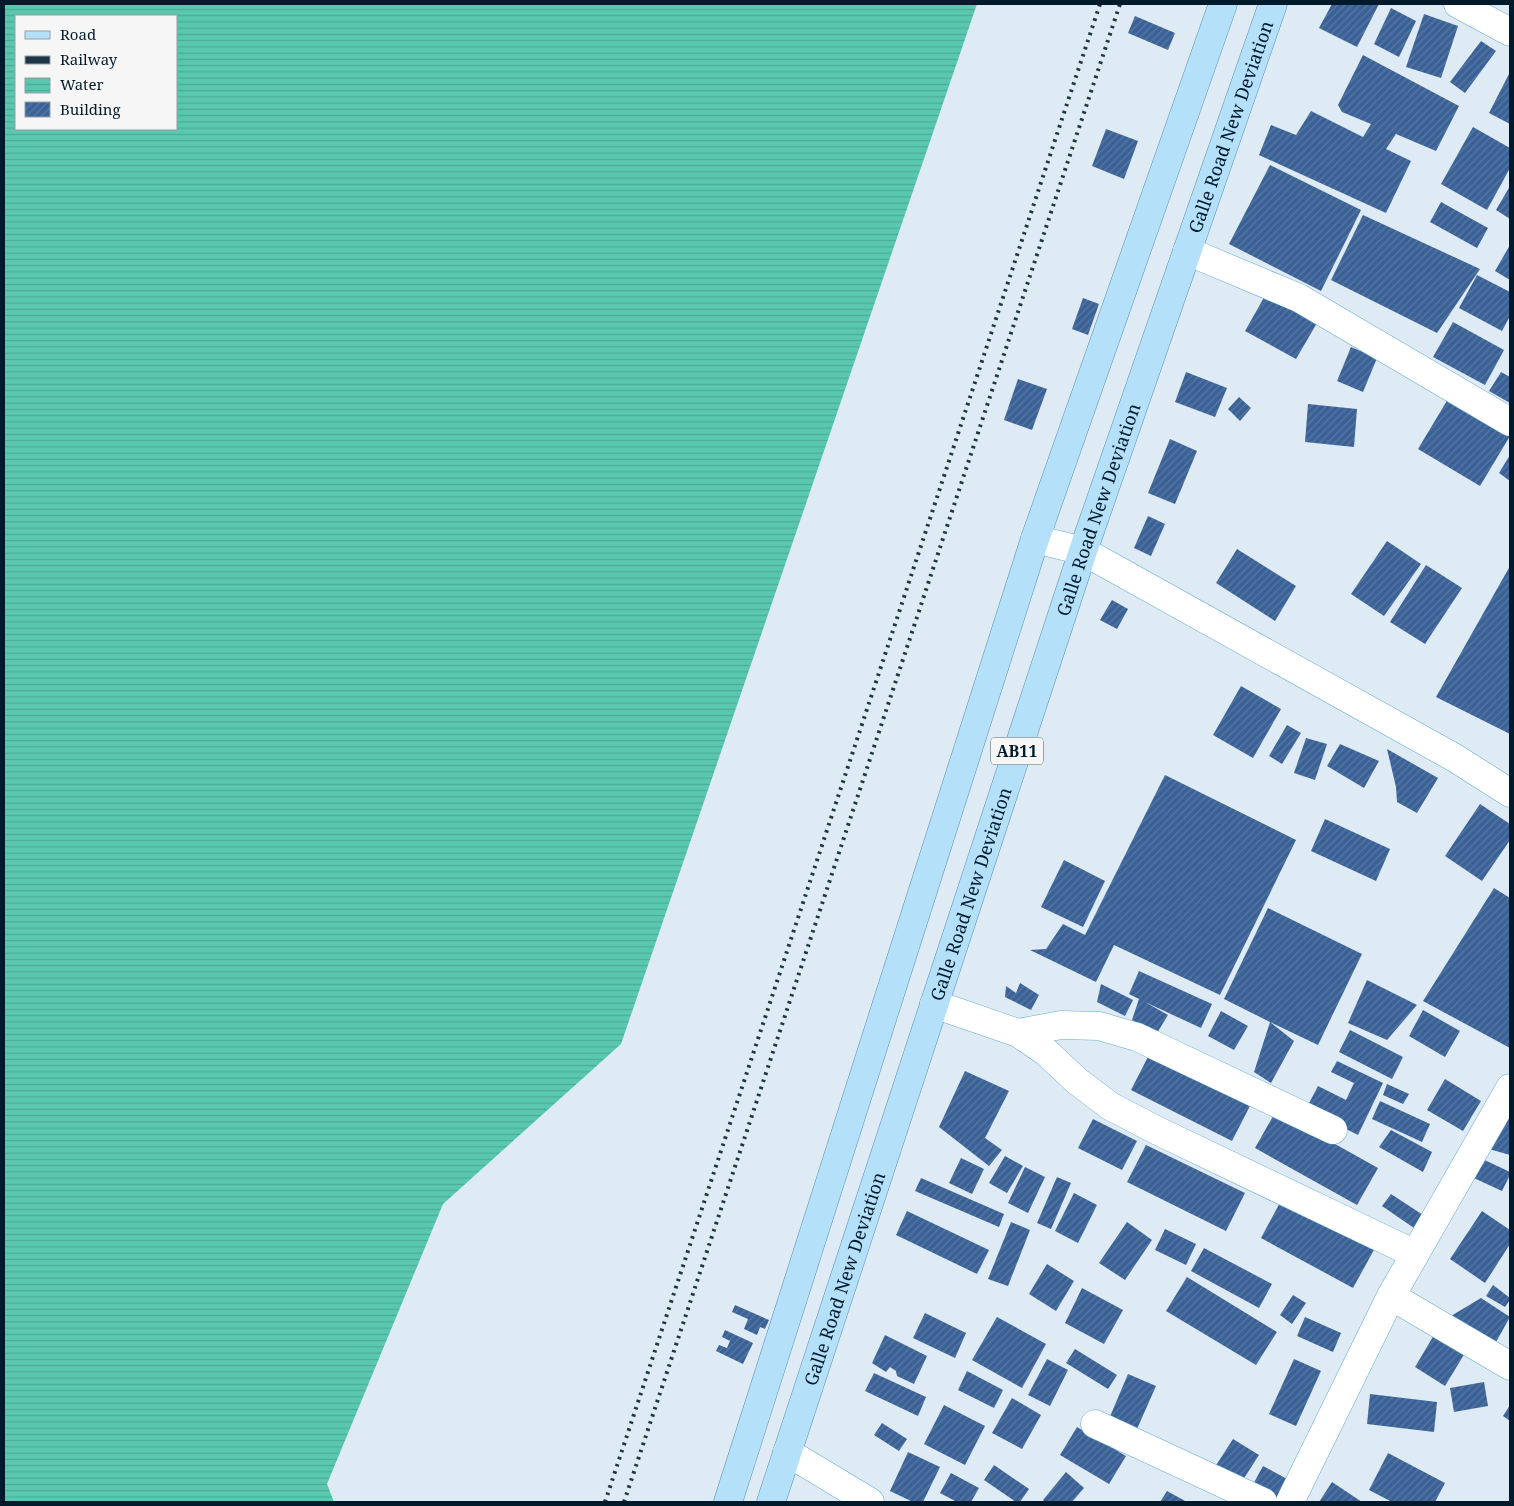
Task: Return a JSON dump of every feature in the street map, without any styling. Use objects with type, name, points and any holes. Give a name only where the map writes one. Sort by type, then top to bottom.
[{"type":"main road","name":"AB11","points":[[728,1502],[1035,539],[1222,4]]},
{"type":"main road","name":"Galle Road New Deviation","points":[[771,1502],[1083,551],[1273,4]]},
{"type":"street","points":[[1458,4],[1510,32]]},
{"type":"street","points":[[1187,251],[1298,298],[1510,422]]},
{"type":"street","points":[[1035,539],[1083,551],[1455,758],[1510,793]]},
{"type":"street","points":[[934,1004],[1018,1033],[1046,1052],[1077,1082],[1110,1106],[1158,1131],[1415,1254]]},
{"type":"street","points":[[1018,1033],[1061,1025],[1099,1026],[1137,1037],[1333,1130]]},
{"type":"street","points":[[1290,1502],[1391,1296],[1510,1088]]},
{"type":"street","points":[[1391,1296],[1510,1366]]},
{"type":"street","points":[[1095,1424],[1262,1502]]},
{"type":"street","points":[[787,1452],[870,1502]]},
{"type":"water","points":[[4,4],[977,4],[621,1044],[443,1204],[327,1484],[334,1502],[4,1502]]},
{"type":"building","points":[[1332,4],[1379,4],[1357,47],[1319,28]]},
{"type":"building","points":[[1391,8],[1416,21],[1399,57],[1374,44]]},
{"type":"building","points":[[1424,14],[1458,26],[1441,78],[1406,67]]},
{"type":"building","points":[[1135,16],[1175,33],[1168,50],[1128,33]]},
{"type":"building","points":[[1481,41],[1496,51],[1465,93],[1450,82]]},
{"type":"building","points":[[1363,55],[1459,106],[1436,151],[1396,134],[1386,149],[1411,161],[1386,213],[1259,155],[1271,125],[1296,135],[1311,111],[1363,137],[1371,124],[1342,112],[1338,105]]},
{"type":"building","points":[[1510,72],[1510,124],[1489,113]]},
{"type":"building","points":[[1473,127],[1510,148],[1510,168],[1487,210],[1441,184]]},
{"type":"building","points":[[1106,129],[1138,141],[1124,179],[1092,166]]},
{"type":"building","points":[[1270,165],[1361,210],[1321,291],[1229,244]]},
{"type":"building","points":[[1510,186],[1510,219],[1496,210]]},
{"type":"building","points":[[1441,202],[1488,228],[1477,248],[1430,222]]},
{"type":"building","points":[[1363,215],[1480,269],[1437,333],[1331,280]]},
{"type":"building","points":[[1510,245],[1510,280],[1495,271]]},
{"type":"building","points":[[1477,275],[1510,292],[1510,316],[1502,331],[1459,308]]},
{"type":"building","points":[[1266,294],[1317,323],[1296,359],[1245,331]]},
{"type":"building","points":[[1083,298],[1099,304],[1088,335],[1072,329]]},
{"type":"building","points":[[1453,322],[1504,350],[1485,385],[1433,357]]},
{"type":"building","points":[[1351,347],[1377,358],[1363,392],[1337,381]]},
{"type":"building","points":[[1186,372],[1227,388],[1215,417],[1175,402]]},
{"type":"building","points":[[1501,372],[1510,377],[1510,403],[1489,391]]},
{"type":"building","points":[[1018,379],[1047,389],[1032,430],[1004,420]]},
{"type":"building","points":[[1451,394],[1510,430],[1510,436],[1480,486],[1418,449]]},
{"type":"building","points":[[1239,397],[1251,408],[1240,421],[1228,409]]},
{"type":"building","points":[[1308,404],[1357,409],[1354,447],[1305,442]]},
{"type":"building","points":[[1170,439],[1197,451],[1175,504],[1148,493]]},
{"type":"building","points":[[1510,455],[1510,481],[1499,473]]},
{"type":"building","points":[[1148,516],[1165,524],[1151,556],[1134,548]]},
{"type":"building","points":[[1387,541],[1421,564],[1384,616],[1351,594]]},
{"type":"building","points":[[1237,549],[1296,586],[1275,621],[1216,583]]},
{"type":"building","points":[[1426,565],[1462,588],[1425,644],[1390,622]]},
{"type":"building","points":[[1510,566],[1510,734],[1436,697]]},
{"type":"building","points":[[1112,600],[1128,609],[1117,629],[1100,620]]},
{"type":"building","points":[[1241,686],[1281,709],[1253,758],[1213,735]]},
{"type":"building","points":[[1287,725],[1301,733],[1282,764],[1269,756]]},
{"type":"building","points":[[1306,738],[1327,744],[1315,780],[1294,773]]},
{"type":"building","points":[[1340,744],[1379,761],[1364,788],[1327,766]]},
{"type":"building","points":[[1387,749],[1438,778],[1417,813],[1397,802],[1396,787]]},
{"type":"building","points":[[1165,775],[1296,840],[1220,995],[1114,945],[1096,982],[1030,950],[1046,949],[1063,924],[1085,935]]},
{"type":"building","points":[[1480,804],[1510,824],[1510,840],[1482,881],[1445,856]]},
{"type":"building","points":[[1325,819],[1390,849],[1376,881],[1311,851]]},
{"type":"building","points":[[1064,860],[1105,881],[1083,927],[1041,907]]},
{"type":"building","points":[[1494,888],[1510,898],[1510,1048],[1423,1001]]},
{"type":"building","points":[[1268,908],[1362,954],[1318,1045],[1224,999]]},
{"type":"building","points":[[1139,971],[1212,1004],[1201,1028],[1145,1002],[1168,1015],[1157,1033],[1132,1020],[1139,999],[1129,994]]},
{"type":"building","points":[[1367,980],[1417,1005],[1387,1040],[1348,1023]]},
{"type":"building","points":[[1020,983],[1039,995],[1031,1010],[1005,997],[1006,986],[1016,993]]},
{"type":"building","points":[[1101,984],[1133,1000],[1125,1016],[1097,1002]]},
{"type":"building","points":[[1423,1010],[1460,1031],[1445,1057],[1409,1036]]},
{"type":"building","points":[[1221,1011],[1248,1026],[1234,1050],[1208,1036]]},
{"type":"building","points":[[1270,1022],[1294,1041],[1271,1083],[1254,1072]]},
{"type":"building","points":[[1350,1030],[1403,1057],[1392,1079],[1339,1052]]},
{"type":"building","points":[[1151,1051],[1252,1102],[1232,1141],[1131,1090]]},
{"type":"building","points":[[1337,1061],[1383,1083],[1358,1135],[1306,1109],[1318,1086],[1346,1100],[1354,1083],[1331,1072]]},
{"type":"building","points":[[965,1071],[1009,1091],[985,1138],[1002,1150],[989,1166],[939,1127]]},
{"type":"building","points":[[1445,1079],[1481,1101],[1463,1131],[1427,1110]]},
{"type":"building","points":[[1387,1084],[1409,1094],[1403,1104],[1383,1095]]},
{"type":"building","points":[[1380,1101],[1430,1124],[1422,1142],[1372,1119]]},
{"type":"building","points":[[1276,1111],[1378,1168],[1357,1205],[1255,1148]]},
{"type":"building","points":[[1510,1115],[1510,1155],[1489,1149]]},
{"type":"building","points":[[1093,1119],[1137,1141],[1122,1170],[1078,1148]]},
{"type":"building","points":[[1391,1130],[1432,1152],[1423,1172],[1379,1147]]},
{"type":"building","points":[[1146,1145],[1245,1193],[1226,1231],[1127,1182]]},
{"type":"building","points":[[1474,1155],[1510,1172],[1502,1191],[1465,1174]]},
{"type":"building","points":[[1005,1156],[1023,1166],[1007,1193],[989,1183]]},
{"type":"building","points":[[961,1158],[984,1169],[972,1194],[949,1183]]},
{"type":"building","points":[[1025,1167],[1045,1177],[1028,1213],[1008,1203]]},
{"type":"building","points":[[1057,1177],[1071,1183],[1051,1229],[1037,1223]]},
{"type":"building","points":[[921,1178],[1004,1214],[999,1227],[915,1191]]},
{"type":"building","points":[[1074,1193],[1097,1205],[1078,1243],[1055,1231]]},
{"type":"building","points":[[1391,1194],[1423,1215],[1414,1228],[1382,1206]]},
{"type":"building","points":[[1283,1197],[1375,1248],[1353,1288],[1261,1238]]},
{"type":"building","points":[[907,1211],[989,1250],[977,1274],[896,1235]]},
{"type":"building","points":[[1482,1211],[1510,1230],[1510,1244],[1485,1283],[1450,1259]]},
{"type":"building","points":[[1011,1222],[1030,1230],[1008,1286],[988,1279]]},
{"type":"building","points":[[1127,1222],[1152,1240],[1125,1280],[1099,1263]]},
{"type":"building","points":[[1165,1229],[1196,1244],[1186,1265],[1155,1250]]},
{"type":"building","points":[[1204,1248],[1272,1284],[1259,1308],[1191,1271]]},
{"type":"building","points":[[1047,1264],[1074,1281],[1056,1311],[1029,1294]]},
{"type":"building","points":[[1187,1277],[1277,1332],[1256,1365],[1166,1311]]},
{"type":"building","points":[[1493,1285],[1510,1298],[1505,1307],[1486,1296]]},
{"type":"building","points":[[1082,1288],[1123,1310],[1104,1344],[1065,1323]]},
{"type":"building","points":[[1293,1295],[1306,1303],[1292,1324],[1280,1315]]},
{"type":"building","points":[[1481,1298],[1510,1317],[1496,1342],[1446,1319]]},
{"type":"building","points":[[735,1305],[769,1320],[765,1329],[760,1327],[757,1335],[744,1329],[748,1319],[732,1312]]},
{"type":"building","points":[[925,1313],[966,1333],[955,1358],[913,1338]]},
{"type":"building","points":[[997,1317],[1046,1344],[1022,1388],[972,1360]]},
{"type":"building","points":[[1305,1317],[1341,1333],[1333,1352],[1297,1336]]},
{"type":"building","points":[[725,1330],[753,1343],[743,1364],[716,1351],[719,1345],[727,1348],[730,1341],[722,1337]]},
{"type":"building","points":[[1437,1330],[1468,1348],[1445,1386],[1415,1367]]},
{"type":"building","points":[[885,1335],[927,1356],[914,1384],[897,1376],[896,1371],[890,1367],[886,1372],[872,1363]]},
{"type":"building","points":[[1075,1349],[1117,1375],[1108,1389],[1066,1363]]},
{"type":"building","points":[[1047,1359],[1068,1370],[1050,1406],[1028,1395]]},
{"type":"building","points":[[1294,1359],[1321,1371],[1296,1426],[1269,1414]]},
{"type":"building","points":[[967,1371],[1003,1390],[994,1408],[958,1390]]},
{"type":"building","points":[[874,1373],[926,1397],[918,1416],[865,1391]]},
{"type":"building","points":[[1128,1374],[1156,1386],[1133,1438],[1106,1426]]},
{"type":"building","points":[[1484,1382],[1488,1406],[1454,1412],[1450,1388]]},
{"type":"building","points":[[1370,1394],[1437,1402],[1434,1432],[1367,1424]]},
{"type":"building","points":[[1012,1398],[1041,1415],[1022,1449],[992,1433]]},
{"type":"building","points":[[944,1405],[985,1426],[965,1465],[924,1444]]},
{"type":"building","points":[[1510,1405],[1510,1421],[1503,1416]]},
{"type":"building","points":[[882,1423],[907,1439],[899,1451],[874,1435]]},
{"type":"building","points":[[1077,1427],[1126,1456],[1109,1484],[1060,1455]]},
{"type":"building","points":[[1233,1439],[1259,1455],[1239,1486],[1213,1470]]},
{"type":"building","points":[[908,1452],[940,1467],[923,1502],[913,1502],[890,1491]]},
{"type":"building","points":[[1388,1453],[1445,1483],[1435,1502],[1392,1502],[1369,1490]]},
{"type":"building","points":[[994,1465],[1029,1489],[1020,1502],[1016,1502],[984,1480]]},
{"type":"building","points":[[1263,1466],[1289,1480],[1277,1502],[1250,1490]]},
{"type":"building","points":[[1066,1472],[1084,1488],[1072,1502],[1045,1502],[1043,1500]]},
{"type":"building","points":[[951,1473],[979,1488],[971,1502],[957,1502],[940,1493]]},
{"type":"building","points":[[1332,1482],[1362,1502],[1319,1502]]},
{"type":"building","points":[[1167,1491],[1187,1502],[1160,1502]]},
{"type":"railway","points":[[605,1502],[1100,4]]},
{"type":"railway","points":[[624,1502],[1120,4]]}]
